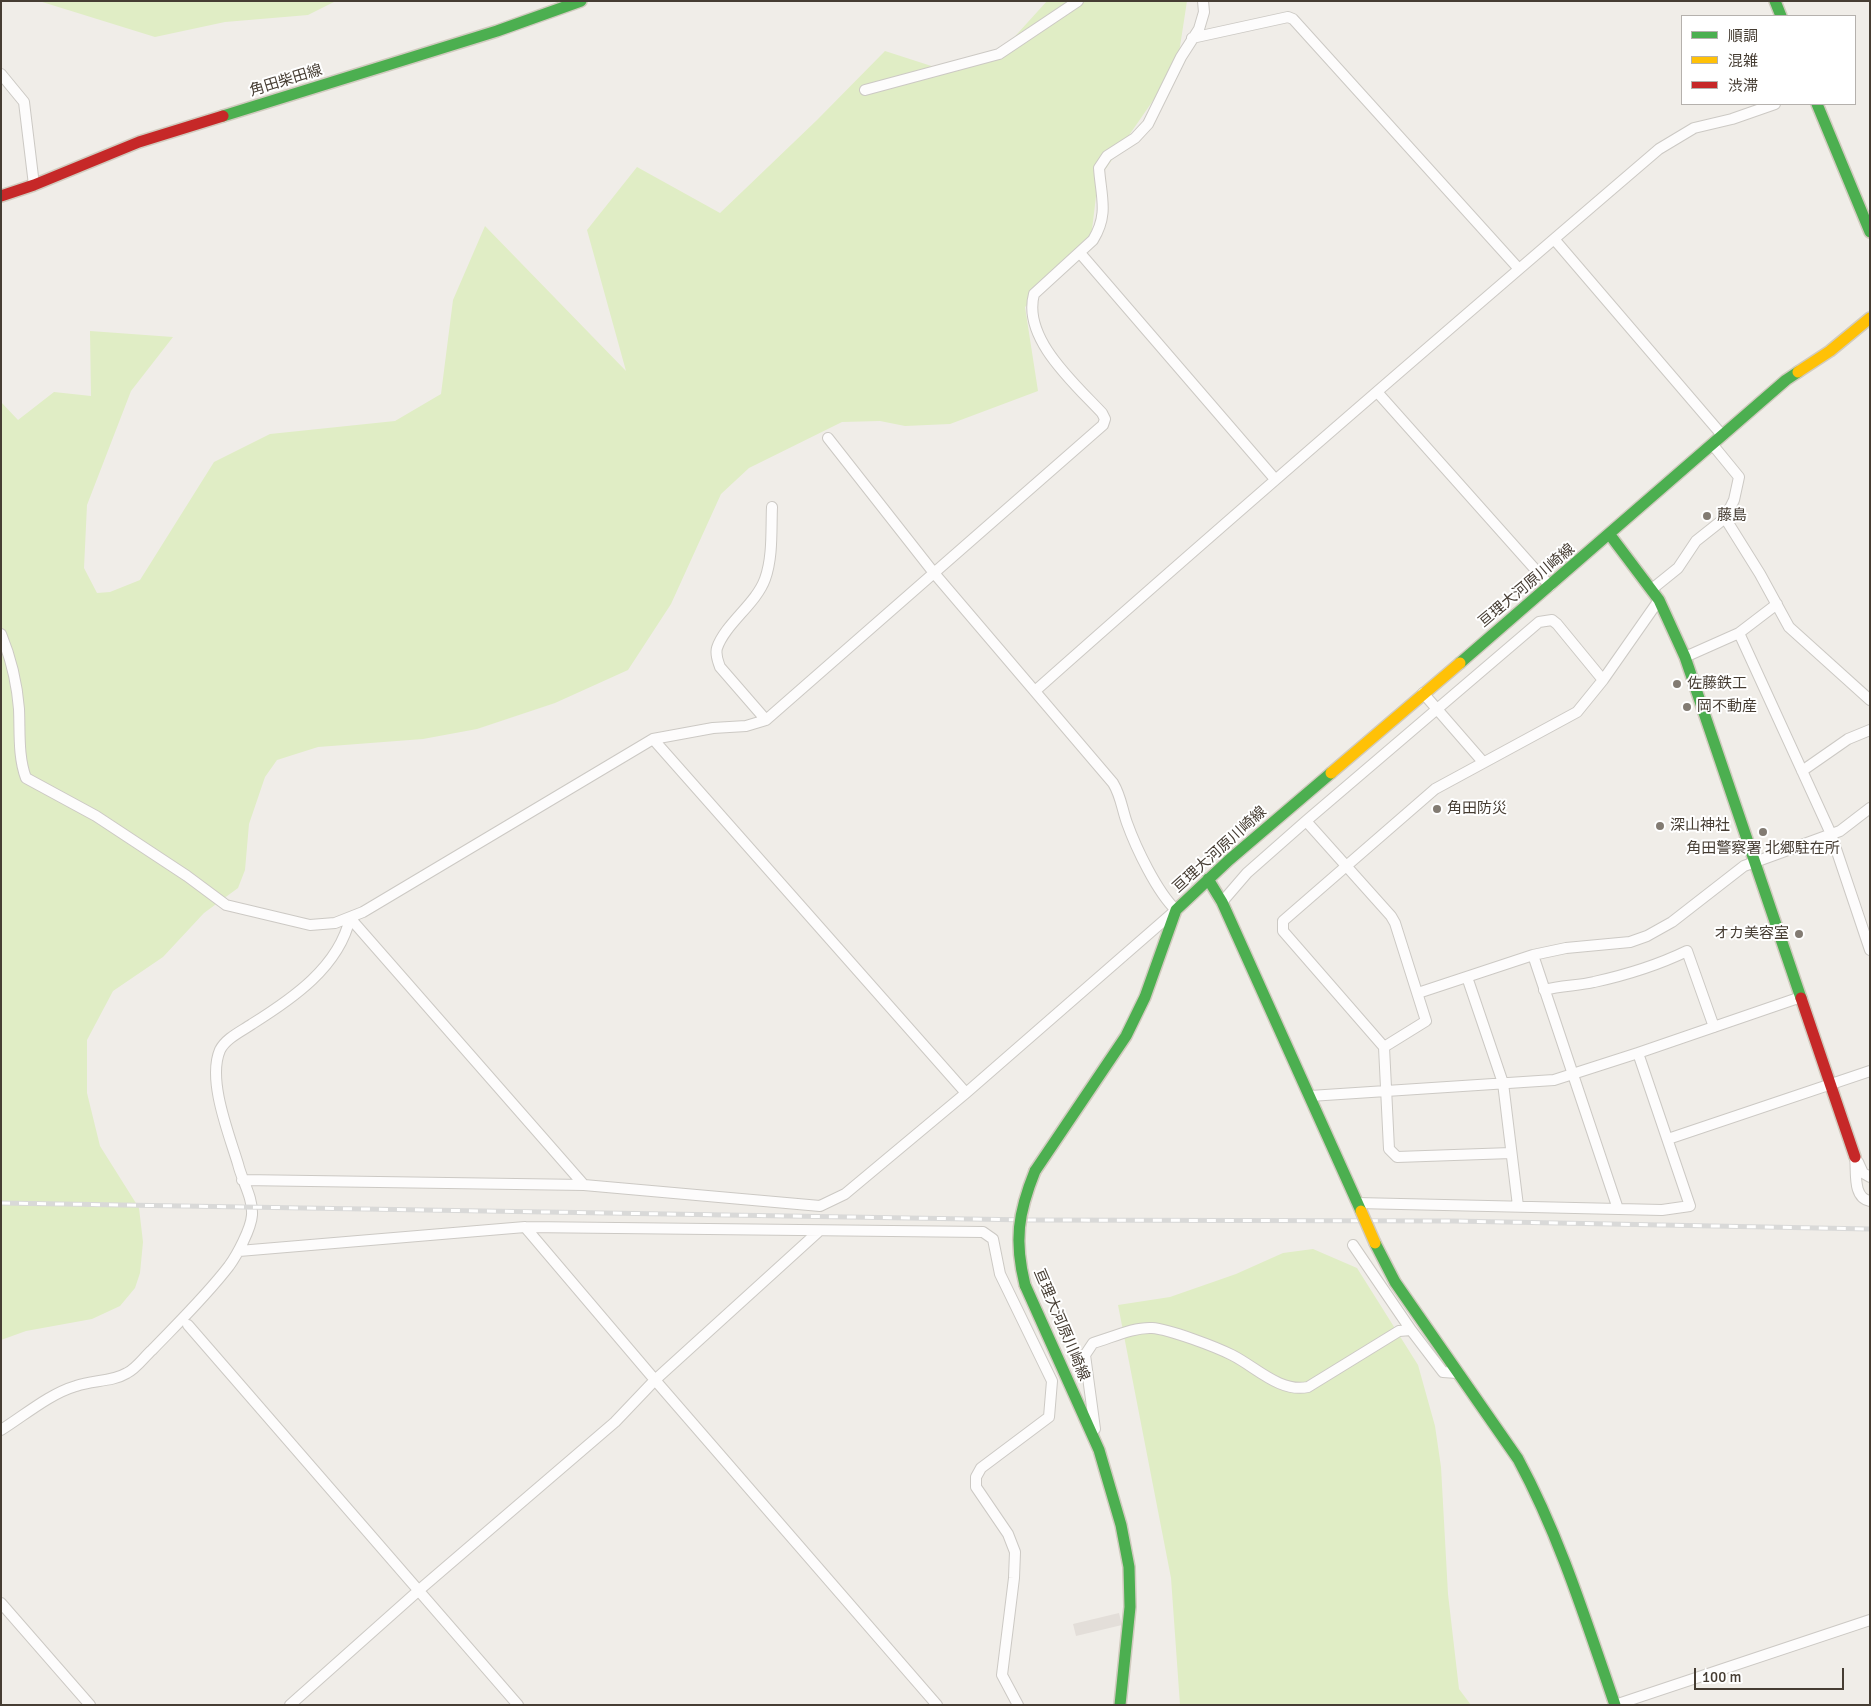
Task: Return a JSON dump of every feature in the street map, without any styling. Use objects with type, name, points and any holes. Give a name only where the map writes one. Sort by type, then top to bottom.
[{"type":"main road","name":"角田柴田線","points":[[1,196],[34,185],[139,142],[496,31],[581,1]]},
{"type":"main road","points":[[1775,1],[1781,15]]},
{"type":"main road","points":[[1817,105],[1870,232]]},
{"type":"main road","name":"亘理大河原川崎線","points":[[1120,1705],[1130,1607],[1129,1567],[1121,1525],[1099,1450],[1025,1285],[1019,1264],[1019,1219],[1022,1203],[1035,1171],[1126,1036],[1148,989],[1176,910],[1214,889],[1423,693],[1714,446],[1722,435],[1786,380],[1830,351],[1870,318]]},
{"type":"main road","points":[[1610,535],[1659,600],[1685,657],[1855,1156]]},
{"type":"main road","points":[[1214,889],[1394,1282],[1518,1459],[1546,1512],[1615,1705]]},
{"type":"street","points":[[865,90],[999,54],[1078,1]]},
{"type":"street","points":[[1,634],[14,674],[21,756],[26,778],[96,816],[187,876],[226,905],[310,925],[335,923],[350,918],[653,739],[713,728],[746,726],[766,720],[1103,424],[1105,419],[1102,413],[1055,362],[1036,330],[1031,305],[1034,294],[1093,240],[1104,216],[1098,168],[1108,156],[1135,138],[1148,124],[1192,38],[1199,29],[1204,12],[1203,1]]},
{"type":"street","points":[[1192,38],[1283,18],[1293,19],[1519,269]]},
{"type":"street","points":[[1,74],[24,102],[34,185]]},
{"type":"street","points":[[1035,691],[1274,478],[1378,393],[1659,149],[1694,128],[1732,119],[1772,105]]},
{"type":"street","points":[[1554,239],[1722,435]]},
{"type":"street","points":[[1080,253],[1274,478]]},
{"type":"street","points":[[1378,393],[1550,586]]},
{"type":"street","points":[[242,1180],[584,1185],[820,1206],[845,1194],[1176,910],[1164,898],[1132,835],[1122,809],[1120,794],[1113,783],[934,574],[828,438]]},
{"type":"street","points":[[1652,589],[1678,568],[1696,541],[1725,518],[1734,500],[1739,476],[1714,446]]},
{"type":"street","points":[[766,720],[720,667],[717,648],[765,580],[768,567],[772,506]]},
{"type":"street","points":[[1725,518],[1789,627],[1870,700]]},
{"type":"street","points":[[1511,1154],[1396,1158],[1389,1149],[1384,1048],[1283,931],[1283,921],[1435,788],[1577,712],[1603,680],[1659,600]]},
{"type":"street","points":[[1685,657],[1739,633],[1777,604]]},
{"type":"street","points":[[1214,889],[1247,873],[1436,708],[1539,622],[1546,620],[1557,624],[1603,680]]},
{"type":"street","points":[[1739,633],[1831,834],[1870,950]]},
{"type":"street","points":[[1423,693],[1483,762]]},
{"type":"street","points":[[1802,772],[1848,739],[1870,730]]},
{"type":"street","points":[[653,739],[966,1092]]},
{"type":"street","points":[[1418,993],[1532,955],[1566,948],[1630,942],[1647,936],[1672,922],[1744,866],[1840,831],[1870,808]]},
{"type":"street","points":[[1306,821],[1391,916],[1418,993],[1426,1021],[1384,1048]]},
{"type":"street","points":[[1,1430],[59,1393],[77,1386],[118,1378],[129,1372],[178,1324],[228,1266],[238,1251],[252,1216],[251,1197],[242,1180],[218,1085],[217,1069],[221,1048],[234,1036],[301,990],[318,975],[347,932],[350,918]]},
{"type":"street","points":[[350,918],[584,1185]]},
{"type":"street","points":[[1544,990],[1564,985],[1593,982],[1666,961],[1687,951],[1714,1027]]},
{"type":"street","points":[[1532,955],[1618,1209]]},
{"type":"street","points":[[1467,977],[1502,1084],[1518,1206]]},
{"type":"street","points":[[1310,1096],[1542,1081],[1573,1075],[1801,997]]},
{"type":"street","points":[[1359,1207],[1518,1206],[1677,1210],[1690,1206],[1638,1053]]},
{"type":"street","points":[[1668,1138],[1870,1071]]},
{"type":"street","points":[[1855,1156],[1863,1173],[1870,1178]]},
{"type":"street","points":[[1855,1156],[1857,1190],[1863,1200],[1870,1201]]},
{"type":"street","points":[[238,1251],[525,1227],[818,1232],[983,1232],[993,1239],[1000,1274],[1052,1381],[1049,1417],[980,1468],[976,1477],[976,1487],[1008,1534],[1015,1552],[1014,1578],[1002,1675],[1018,1705]]},
{"type":"street","points":[[525,1227],[937,1705]]},
{"type":"street","points":[[290,1705],[418,1591],[615,1422],[655,1380],[818,1232]]},
{"type":"street","points":[[1353,1245],[1411,1330],[1443,1372],[1457,1373]]},
{"type":"street","points":[[188,1324],[518,1705]]},
{"type":"street","points":[[1099,1450],[1085,1355],[1092,1343],[1134,1330],[1152,1328],[1231,1354],[1285,1386],[1297,1389],[1308,1387],[1399,1331],[1411,1330]]},
{"type":"street","points":[[1,1603],[90,1705]]},
{"type":"street","points":[[1615,1705],[1870,1620]]},
{"type":"shaded area","points":[[1119,1613],[1122,1625],[1076,1636],[1073,1624]]},
{"type":"green space","points":[[39,1],[336,1],[308,15],[225,22],[155,37]]},
{"type":"green space","points":[[1047,1],[1187,1],[1177,66],[1098,180],[1090,246],[1025,307],[1038,391],[950,424],[905,426],[880,421],[842,422],[749,468],[721,494],[671,604],[628,670],[555,703],[477,729],[423,739],[318,747],[277,760],[265,777],[249,824],[245,870],[238,888],[204,913],[163,957],[113,991],[87,1040],[87,1093],[100,1146],[139,1208],[143,1242],[140,1273],[135,1288],[120,1306],[92,1319],[26,1331],[1,1340],[1,402],[18,420],[54,392],[91,396],[90,331],[173,337],[131,391],[87,505],[84,568],[97,593],[110,592],[140,580],[214,462],[270,434],[395,421],[441,394],[453,300],[485,226],[626,371],[587,230],[637,167],[720,213],[817,120],[885,51],[950,72],[999,54]]},
{"type":"green space","points":[[1313,1249],[1357,1268],[1418,1365],[1435,1426],[1441,1467],[1448,1594],[1459,1689],[1471,1705],[1180,1705],[1171,1578],[1118,1305],[1170,1297],[1236,1274],[1283,1253]]},
{"type":"railway","points":[[1,1203],[1030,1220],[1453,1221],[1870,1229]]},
{"type":"traffic: fast","points":[[223,116],[497,31],[581,1]]},
{"type":"traffic: fast","points":[[1775,1],[1781,15]]},
{"type":"traffic: fast","points":[[1817,105],[1870,232]]},
{"type":"traffic: fast","points":[[1460,663],[1786,380],[1798,372]]},
{"type":"traffic: fast","points":[[1610,535],[1659,600],[1685,657],[1801,998]]},
{"type":"traffic: fast","points":[[1035,1171],[1126,1036],[1145,997],[1176,910],[1229,860],[1331,773]]},
{"type":"traffic: fast","points":[[1208,879],[1222,902],[1361,1211]]},
{"type":"traffic: fast","points":[[1025,1285],[1019,1241],[1021,1214],[1035,1171]]},
{"type":"traffic: fast","points":[[1375,1243],[1395,1282],[1518,1459],[1560,1549],[1615,1705]]},
{"type":"traffic: fast","points":[[1025,1285],[1099,1450],[1121,1525],[1129,1567],[1130,1607],[1120,1705]]},
{"type":"traffic: slow","points":[[1798,372],[1830,351],[1870,318]]},
{"type":"traffic: slow","points":[[1331,773],[1460,663]]},
{"type":"traffic: slow","points":[[1361,1211],[1375,1243]]},
{"type":"traffic: jam","points":[[1,196],[34,185],[139,142],[223,116]]},
{"type":"traffic: jam","points":[[1801,998],[1855,1157]]},
{"type":"place","name":"藤島","points":[[1707,516]]},
{"type":"place","name":"佐藤鉄工","points":[[1677,684]]},
{"type":"place","name":"岡不動産","points":[[1687,707]]},
{"type":"place","name":"角田防災","points":[[1437,809]]},
{"type":"place","name":"深山神社","points":[[1660,826]]},
{"type":"place","name":"角田警察署 北郷駐在所","points":[[1763,832]]},
{"type":"place","name":"オカ美容室","points":[[1799,934]]}]
